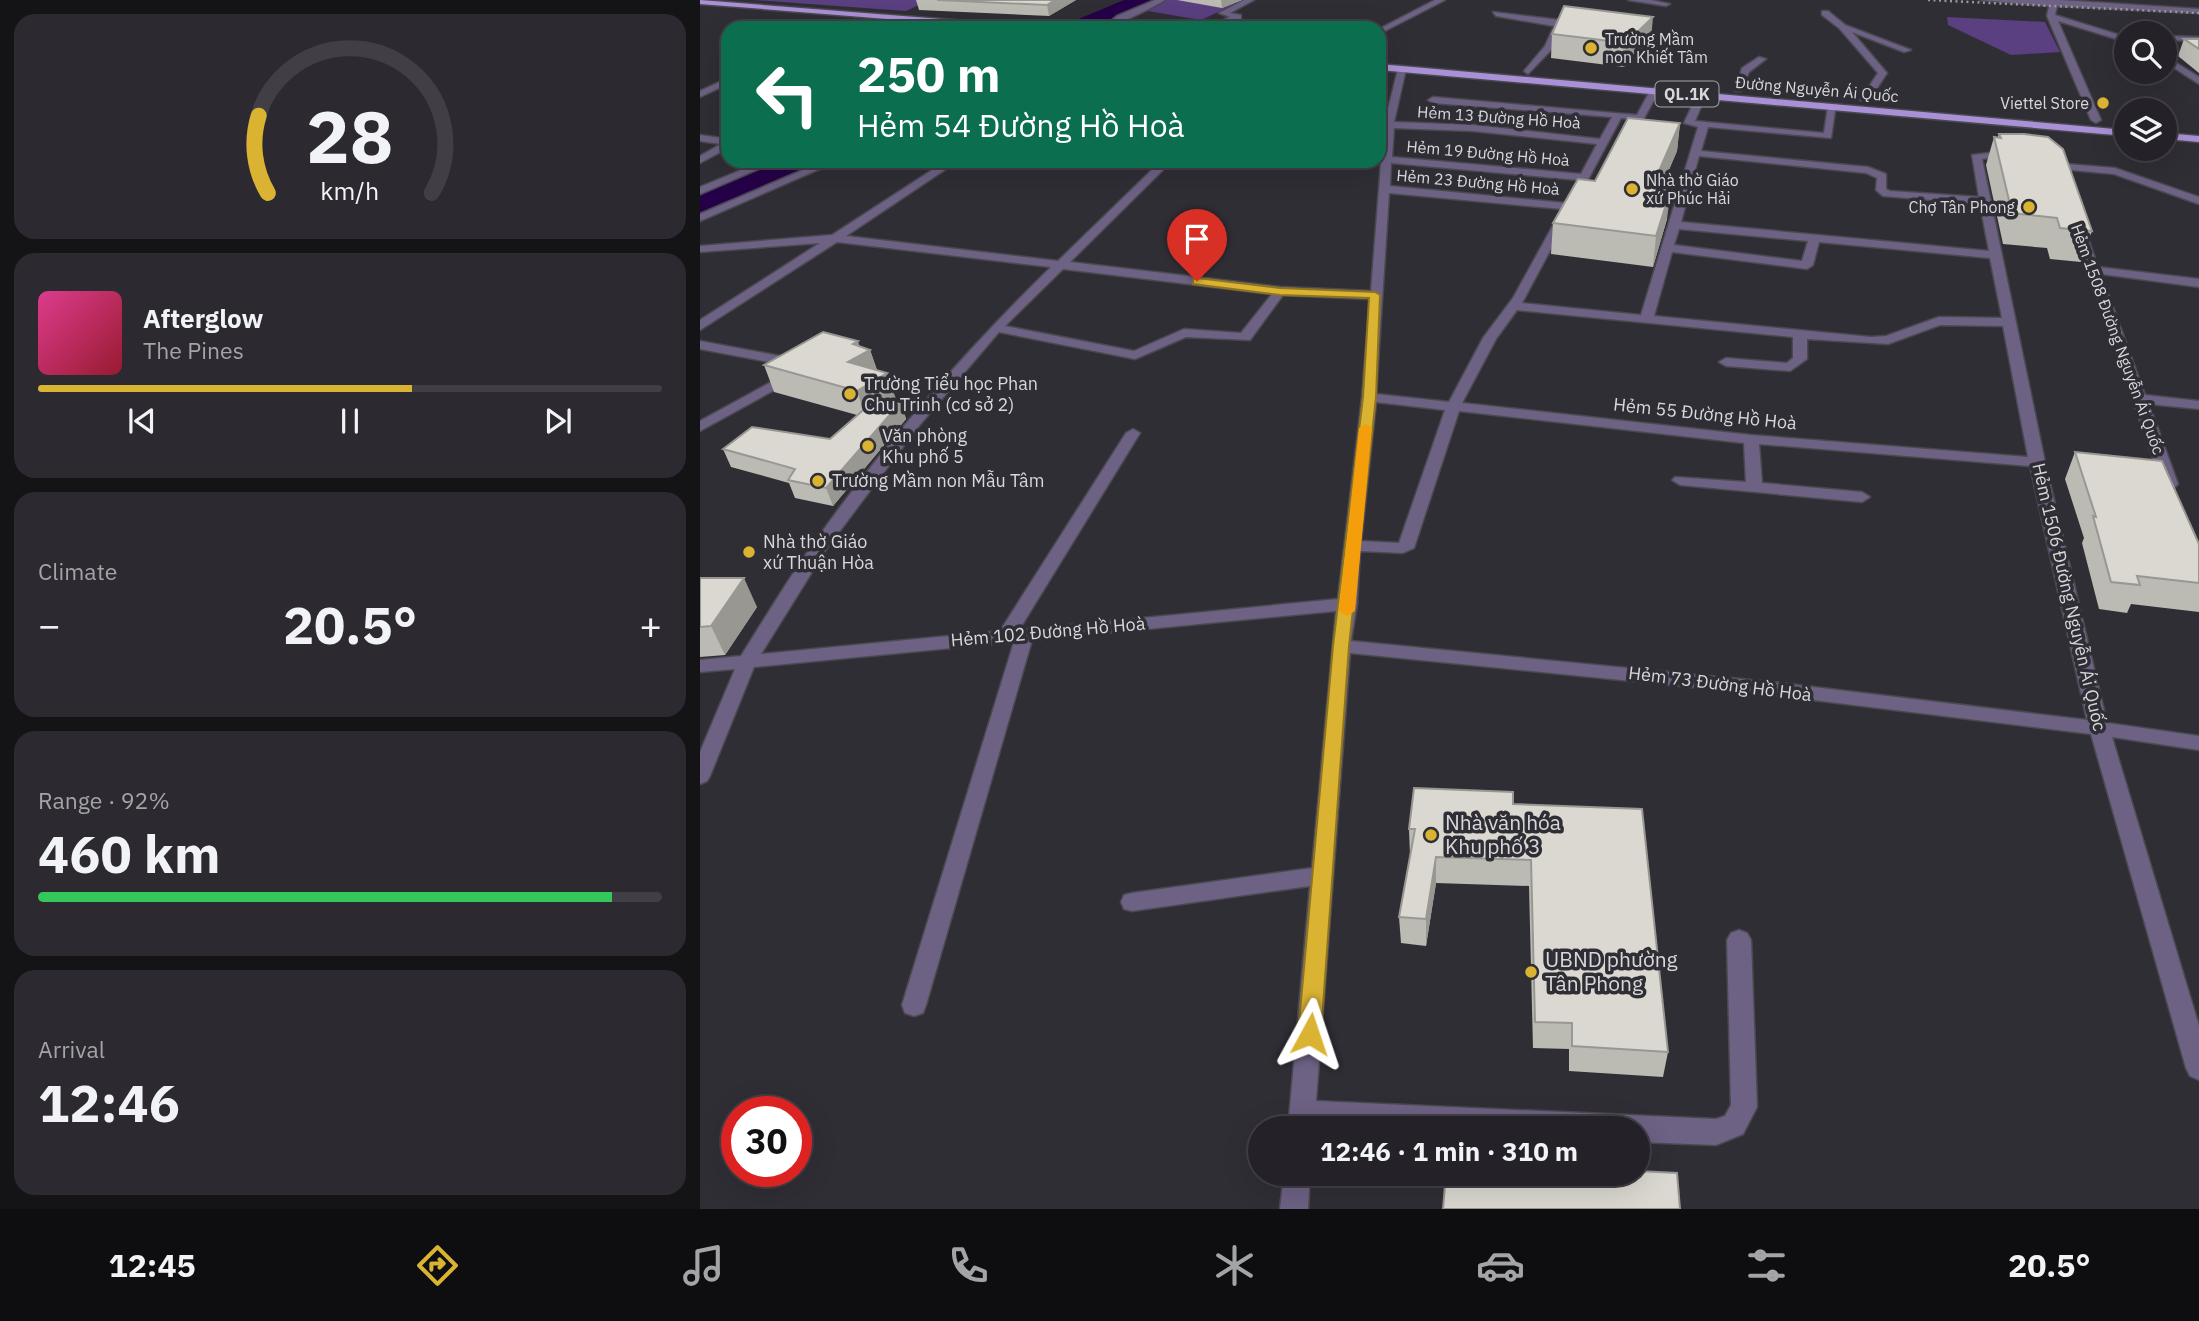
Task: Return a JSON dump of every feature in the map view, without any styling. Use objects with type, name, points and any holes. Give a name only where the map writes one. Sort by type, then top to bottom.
[{"type":"main road","points":[[700,2],[941,21]]},
{"type":"main road","points":[[700,9],[843,21]]},
{"type":"main road","name":"Đường Nguyễn Ái Quốc","points":[[1386,59],[1865,100],[2006,117]]},
{"type":"main road","name":"Đường Nguyễn Ái Quốc","points":[[1386,68],[1833,106],[2098,125],[2114,124]]},
{"type":"main road","name":"Đường Nguyễn Ái Quốc","points":[[2098,125],[2114,130]]},
{"type":"main road","points":[[2177,128],[2199,130]]},
{"type":"main road","points":[[2177,137],[2199,139]]},
{"type":"street","points":[[1117,21],[1161,0]]},
{"type":"street","points":[[1227,21],[1238,17],[1223,13],[1250,0]]},
{"type":"street","points":[[1386,28],[1441,0]]},
{"type":"street","points":[[1632,0],[1666,4]]},
{"type":"street","points":[[1984,0],[2199,11]]},
{"type":"street","points":[[2054,2],[2049,11],[2098,125]]},
{"type":"street","points":[[1825,13],[1842,26],[1883,73],[1865,100]]},
{"type":"street","points":[[1496,14],[1558,24]]},
{"type":"street","points":[[1528,71],[1549,47],[1558,24],[1570,15]]},
{"type":"street","points":[[2051,16],[2114,35]]},
{"type":"street","points":[[1842,26],[1907,50]]},
{"type":"street","points":[[2177,39],[2199,40]]},
{"type":"street","points":[[1738,89],[1742,72],[1762,59]]},
{"type":"street","points":[[2177,66],[2199,81]]},
{"type":"street","points":[[1302,1116],[1341,646],[1348,604],[1369,397],[1389,125],[1402,69]]},
{"type":"street","points":[[704,92],[721,84]]},
{"type":"street","points":[[1433,100],[1640,118],[1654,91]]},
{"type":"street","points":[[1701,95],[1689,123],[1828,136],[1833,106]]},
{"type":"street","points":[[1352,546],[1402,548],[1408,544],[1453,407],[1490,338],[1514,306],[1566,206],[1585,178],[1618,116]]},
{"type":"street","name":"Hẻm 1506 Đường Nguyễn Ái Quốc","points":[[2006,117],[2018,153],[1976,157],[1987,201],[2037,462],[2099,728],[2199,1068]]},
{"type":"street","points":[[1646,320],[1704,124]]},
{"type":"street","name":"Hẻm 13 Đường Hồ Hoà","points":[[1389,125],[1473,128],[1605,142]]},
{"type":"street","points":[[700,138],[721,142]]},
{"type":"street","points":[[700,160],[721,147]]},
{"type":"street","points":[[1695,153],[1868,170],[1882,176],[1881,190],[1887,194],[1987,201]]},
{"type":"street","name":"Hẻm 19 Đường Hồ Hoà","points":[[1388,160],[1585,178]]},
{"type":"street","points":[[2040,162],[2057,171],[2115,171],[2199,201]]},
{"type":"street","points":[[700,191],[755,168]]},
{"type":"street","points":[[700,218],[817,168]]},
{"type":"street","points":[[700,326],[943,168]]},
{"type":"street","points":[[700,776],[748,660],[820,546],[914,424],[996,328],[1160,168]]},
{"type":"street","name":"Hẻm 23 Đường Hồ Hoà","points":[[1386,189],[1566,206]]},
{"type":"street","name":"Hẻm 1508 Đường Nguyễn Ái Quốc","points":[[2073,211],[2174,495]]},
{"type":"street","points":[[1674,225],[1996,255]]},
{"type":"street","points":[[700,249],[834,238],[1280,291],[1375,295]]},
{"type":"street","points":[[1667,248],[1807,265],[1814,240]]},
{"type":"street","points":[[2094,270],[2199,283]]},
{"type":"street","points":[[996,328],[1135,355],[1184,333],[1245,337],[1280,291]]},
{"type":"street","points":[[1514,306],[1880,341],[1939,321],[2011,322]]},
{"type":"street","points":[[1726,362],[1790,367],[1800,359],[1800,334]]},
{"type":"street","points":[[700,345],[807,366],[700,427]]},
{"type":"street","name":"Hẻm 55 Đường Hồ Hoà","points":[[1369,397],[1751,439],[2037,462]]},
{"type":"street","points":[[2140,399],[2199,405]]},
{"type":"street","points":[[914,1005],[1016,635],[1133,433]]},
{"type":"street","points":[[1751,439],[1754,487]]},
{"type":"street","points":[[1680,480],[1862,497]]},
{"type":"street","name":"Hẻm 102 Đường Hồ Hoà","points":[[700,666],[1348,604]]},
{"type":"street","name":"Hẻm 73 Đường Hồ Hoà","points":[[1341,646],[1656,676],[2099,728],[2199,743]]},
{"type":"street","points":[[1132,902],[1324,875]]},
{"type":"street","points":[[1650,1129],[1716,1132],[1734,1125],[1744,1107],[1739,940]]},
{"type":"street","points":[[1294,1209],[1296,1186]]},
{"type":"shaded area","points":[[754,0],[929,0],[906,11]]},
{"type":"shaded area","points":[[1124,0],[1156,0],[1113,21],[1074,21]]},
{"type":"shaded area","points":[[1166,0],[1244,0],[1201,20],[1142,10]]},
{"type":"shaded area","points":[[1947,17],[2045,22],[2060,52],[2011,55],[1948,25]]},
{"type":"shaded area","points":[[762,168],[809,168],[700,215],[700,194]]},
{"type":"building","points":[[937,0],[1055,0],[1047,5]]},
{"type":"building","points":[[1564,6],[1653,17],[1626,43],[1552,34]]},
{"type":"building","points":[[2184,39],[2199,39],[2199,49]]},
{"type":"building","points":[[1628,118],[1680,123],[1652,187],[1671,189],[1656,236],[1553,223],[1578,179],[1595,181]]},
{"type":"building","points":[[1999,134],[2048,137],[2063,149],[2092,231],[2060,228],[2057,218],[2012,213],[1994,137],[2001,138]]},
{"type":"building","points":[[823,332],[858,341],[853,344],[870,350],[848,362],[887,373],[857,391],[764,365]]},
{"type":"building","points":[[876,399],[901,402],[826,488],[788,480],[795,469],[723,449],[752,427],[830,439]]},
{"type":"building","points":[[2075,452],[2162,461],[2199,544],[2199,583],[2137,576],[2140,585],[2111,582],[2093,516],[2096,517]]},
{"type":"building","points":[[700,578],[744,578],[711,626],[700,627]]},
{"type":"building","points":[[1414,788],[1513,792],[1513,804],[1642,809],[1668,1052],[1572,1046],[1572,1023],[1535,1022],[1531,860],[1436,857],[1426,919],[1399,917],[1415,829],[1409,829]]},
{"type":"building","points":[[1650,1172],[1677,1173],[1680,1209],[1443,1209],[1445,1186],[1650,1186]]},
{"type":"railway","points":[[1928,0],[2199,13]]},
{"type":"slow traffic","points":[[1347,611],[1366,428]]},
{"type":"place","name":"Trường Mầm non Khiết Tâm","points":[[1591,48]]},
{"type":"place","name":"Viettel Store","points":[[2103,103]]},
{"type":"place","name":"Nhà thờ Giáo xứ Phúc Hải","points":[[1632,189]]},
{"type":"place","name":"Chợ Tân Phong","points":[[2029,207]]},
{"type":"place","name":"Trường Tiểu học Phan Chu Trinh (cơ sở 2)","points":[[850,394]]},
{"type":"place","name":"Văn phòng Khu phố 5","points":[[868,446]]},
{"type":"place","name":"Trường Mầm non Mẫu Tâm","points":[[818,481]]},
{"type":"place","name":"Nhà thờ Giáo xứ Thuận Hòa","points":[[749,552]]},
{"type":"place","name":"Nhà văn hóa Khu phố 3","points":[[1431,835]]},
{"type":"place","name":"UBND phường Tân Phong","points":[[1531,972]]},
{"type":"route","points":[[1197,281],[1280,291],[1375,295],[1369,397],[1348,604],[1341,646],[1310,1034]]}]
